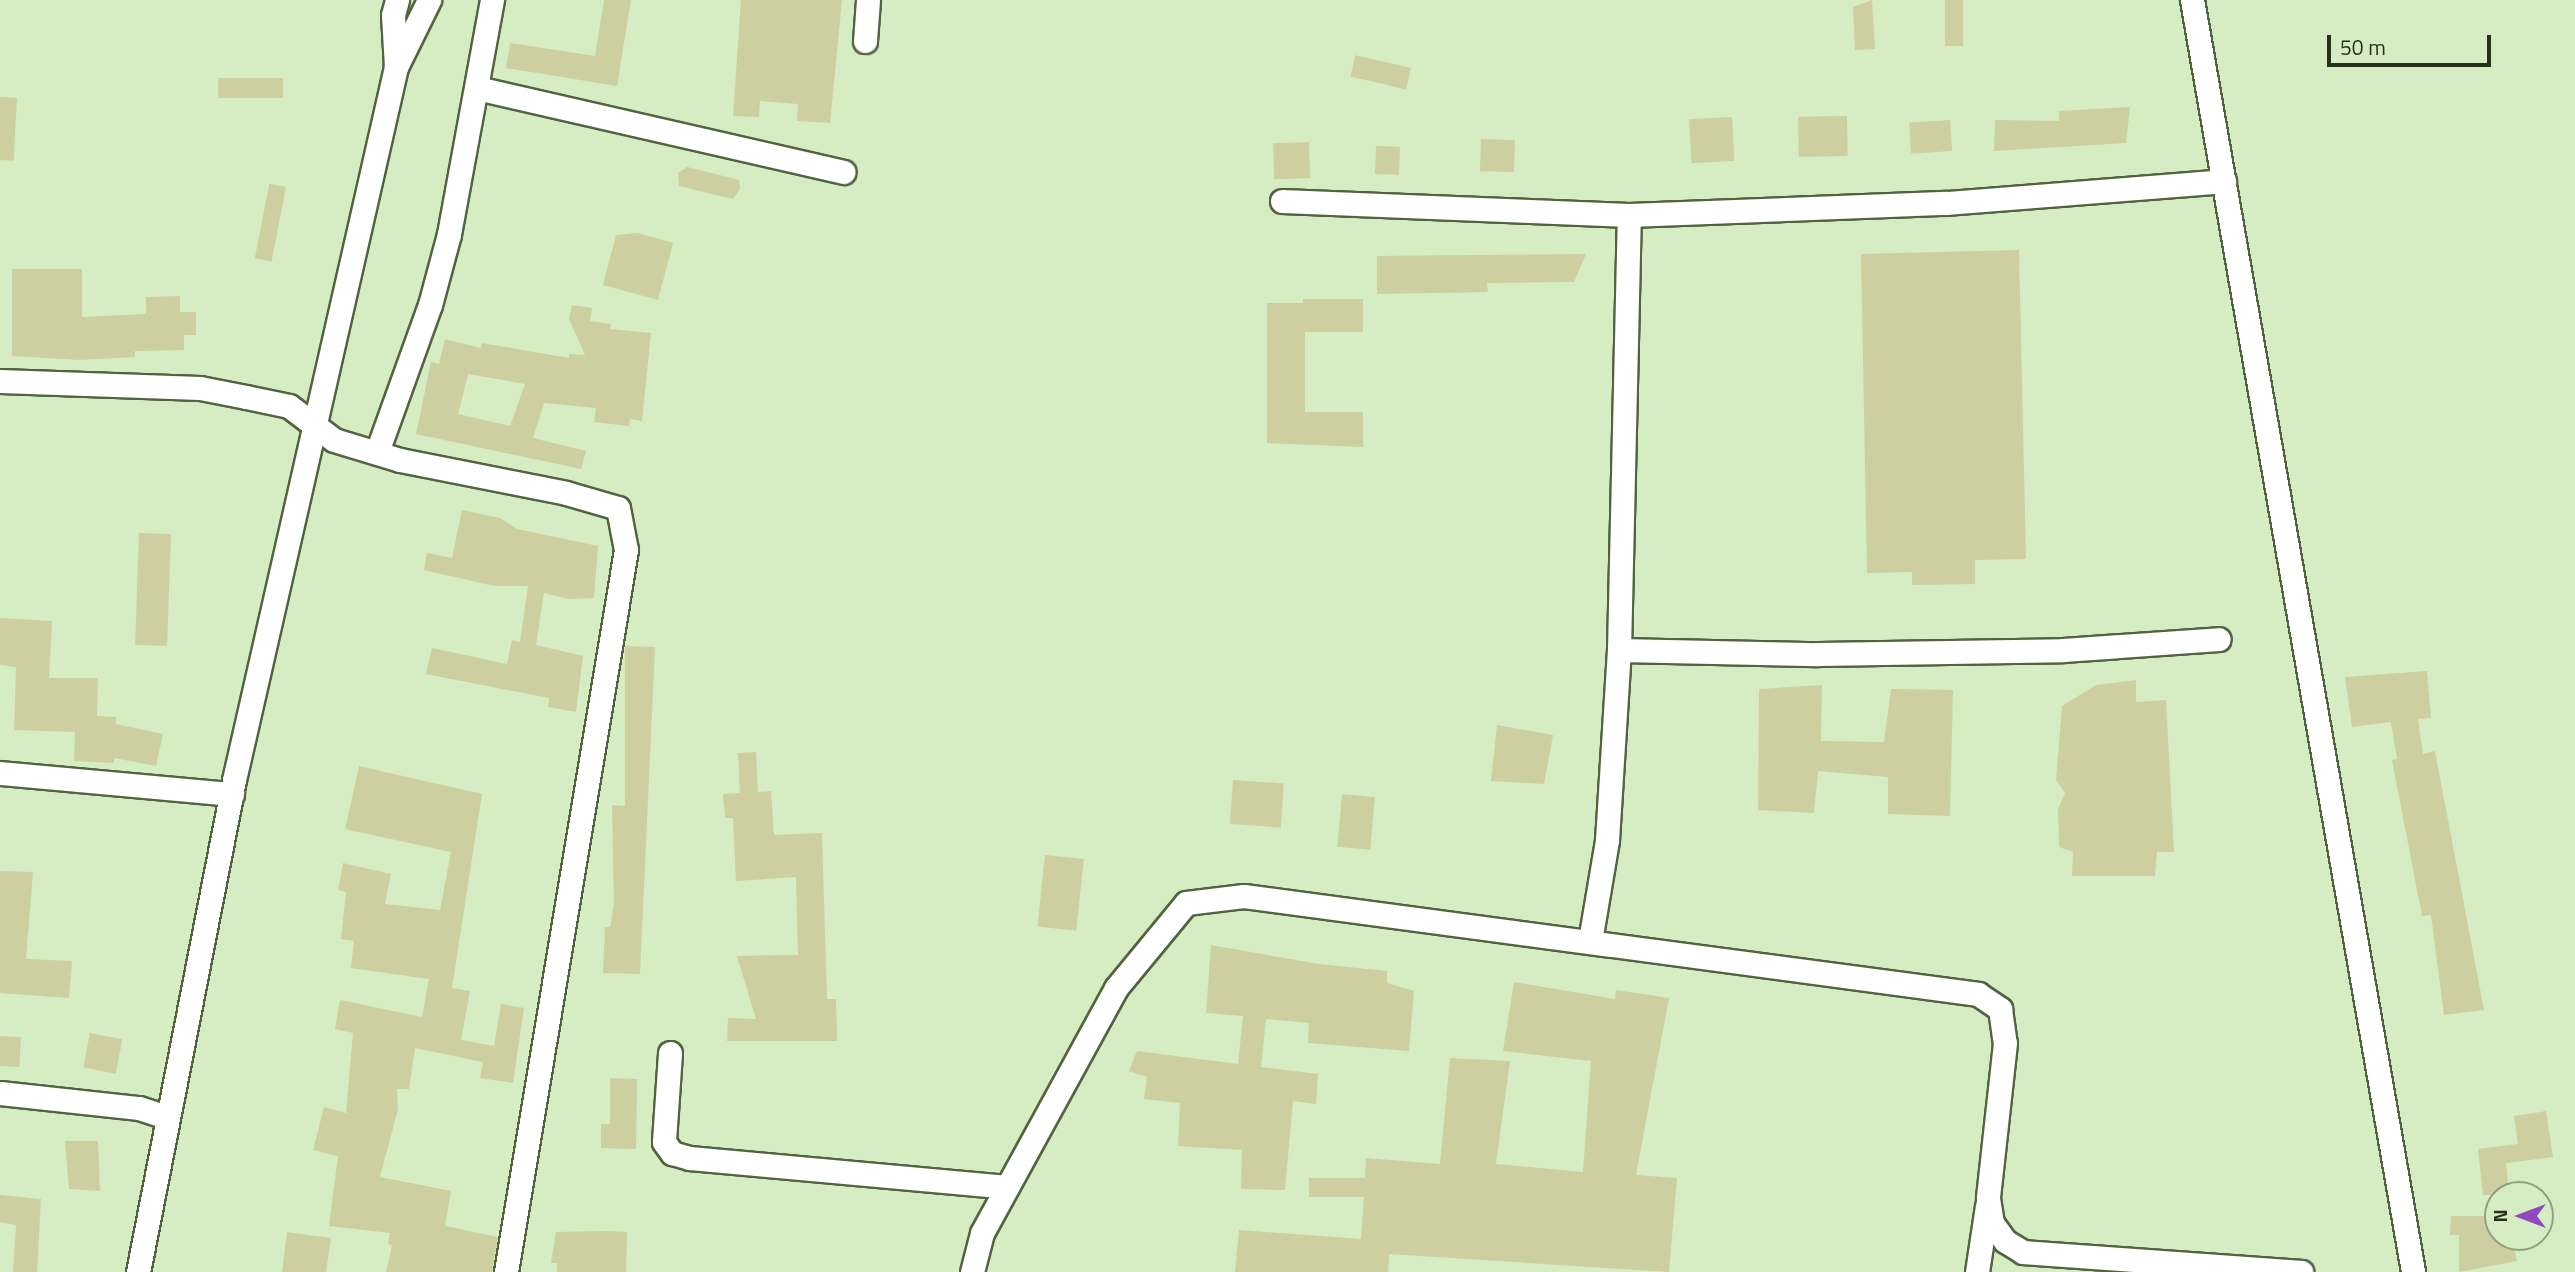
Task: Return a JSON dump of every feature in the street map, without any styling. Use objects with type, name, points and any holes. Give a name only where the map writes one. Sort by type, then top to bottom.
[{"type":"street","points":[[396,67],[393,15],[397,0]]},
{"type":"street","points":[[138,1272],[232,794],[313,425],[396,67],[429,0]]},
{"type":"street","points":[[377,452],[430,305],[464,170],[492,0]]},
{"type":"street","points":[[866,41],[868,0]]},
{"type":"street","points":[[2192,0],[2413,1272]]},
{"type":"street","points":[[477,88],[844,172]]},
{"type":"street","points":[[1282,201],[1629,215],[1947,203],[2224,181]]},
{"type":"street","points":[[1590,941],[1607,840],[1619,650],[1629,215]]},
{"type":"street","points":[[0,381],[200,388],[289,406],[334,440],[618,508],[626,550],[506,1272]]},
{"type":"street","points":[[1619,650],[1818,654],[2063,650],[2219,639]]},
{"type":"street","points":[[0,773],[232,794]]},
{"type":"street","points":[[972,1272],[982,1233],[1116,988],[1186,903],[1244,896],[1978,994],[2000,1009],[2005,1043],[1977,1272]]},
{"type":"street","points":[[670,1053],[664,1142],[672,1153],[690,1158],[1007,1187]]},
{"type":"street","points":[[0,1093],[139,1108],[167,1118]]},
{"type":"street","points":[[1988,1198],[1992,1223],[2005,1241],[2024,1252],[2301,1272]]},
{"type":"building","points":[[604,0],[631,0],[617,86],[506,68],[510,43],[595,56]]},
{"type":"building","points":[[741,0],[842,0],[830,123],[797,121],[798,104],[760,101],[759,117],[733,116]]},
{"type":"building","points":[[1872,0],[1875,49],[1855,50],[1853,7]]},
{"type":"building","points":[[1945,0],[1963,0],[1963,46],[1945,46]]},
{"type":"building","points":[[1355,55],[1411,68],[1406,89],[1351,77]]},
{"type":"building","points":[[218,78],[283,78],[283,98],[218,98]]},
{"type":"building","points":[[0,97],[17,98],[14,161],[0,160]]},
{"type":"building","points":[[2130,107],[2126,143],[1994,151],[1995,120],[2059,121],[2059,111]]},
{"type":"building","points":[[1847,116],[1848,156],[1799,157],[1798,117]]},
{"type":"building","points":[[1732,117],[1734,161],[1691,163],[1689,119]]},
{"type":"building","points":[[1950,120],[1952,151],[1911,154],[1909,123]]},
{"type":"building","points":[[1481,139],[1515,140],[1514,172],[1480,171]]},
{"type":"building","points":[[1309,142],[1310,178],[1274,179],[1273,143]]},
{"type":"building","points":[[1376,146],[1400,147],[1399,175],[1375,174]]},
{"type":"building","points":[[687,167],[739,180],[740,189],[733,199],[679,186],[678,173]]},
{"type":"building","points":[[269,184],[286,187],[271,262],[255,258]]},
{"type":"building","points":[[638,233],[673,243],[658,300],[603,285],[616,235]]},
{"type":"building","points":[[2019,250],[2026,559],[1975,560],[1975,584],[1912,585],[1912,572],[1867,573],[1861,254]]},
{"type":"building","points":[[1586,254],[1574,282],[1487,283],[1488,292],[1377,294],[1377,256]]},
{"type":"building","points":[[12,269],[82,269],[82,317],[146,314],[146,297],[180,296],[180,312],[196,312],[196,335],[184,335],[184,350],[135,351],[135,357],[79,360],[12,356]]},
{"type":"building","points":[[1303,299],[1363,299],[1363,332],[1305,332],[1305,412],[1363,412],[1363,447],[1267,443],[1267,303],[1303,303]]},
{"type":"building","points":[[572,305],[592,308],[590,321],[611,324],[610,329],[651,333],[642,421],[630,419],[629,426],[594,422],[596,408],[544,403],[533,438],[586,451],[581,469],[416,434],[431,362],[439,364],[445,339],[481,348],[482,343],[569,358],[569,354],[585,355],[569,319]],"holes":[[[468,374],[525,384],[510,426],[458,414]]]},
{"type":"building","points":[[462,510],[500,518],[517,529],[598,546],[594,598],[568,599],[544,593],[536,645],[583,656],[576,712],[548,707],[549,698],[426,674],[432,648],[507,664],[512,640],[520,642],[528,586],[494,586],[424,570],[427,553],[452,558]]},
{"type":"building","points":[[139,533],[171,534],[167,646],[135,645]]},
{"type":"building","points":[[0,618],[52,621],[49,678],[98,678],[97,716],[116,717],[116,724],[163,734],[156,766],[114,758],[114,763],[74,761],[75,732],[14,730],[16,667],[0,665]]},
{"type":"building","points":[[625,646],[655,647],[640,974],[603,973],[605,927],[610,927],[614,904],[612,805],[625,806]]},
{"type":"building","points":[[2427,671],[2431,718],[2418,719],[2423,754],[2435,751],[2484,1010],[2444,1015],[2431,915],[2422,916],[2392,760],[2397,759],[2391,722],[2352,727],[2345,677]]},
{"type":"building","points":[[2136,680],[2136,702],[2166,700],[2174,852],[2157,852],[2155,876],[2072,876],[2073,852],[2059,847],[2058,809],[2065,793],[2056,780],[2062,706],[2096,685]]},
{"type":"building","points":[[1822,685],[1821,741],[1884,742],[1891,689],[1953,690],[1950,816],[1888,814],[1888,777],[1818,771],[1814,813],[1758,810],[1759,689]]},
{"type":"building","points":[[1497,725],[1553,735],[1544,784],[1491,781]]},
{"type":"building","points":[[756,752],[758,792],[771,791],[774,835],[822,833],[827,999],[836,999],[837,1041],[727,1041],[728,1018],[756,1019],[737,956],[798,955],[796,877],[736,881],[733,818],[725,818],[723,794],[740,793],[738,753]]},
{"type":"building","points":[[359,766],[482,794],[452,988],[470,991],[461,1040],[494,1046],[501,1004],[524,1008],[513,1083],[480,1078],[483,1062],[415,1048],[409,1089],[397,1089],[398,1109],[380,1177],[451,1191],[445,1226],[498,1237],[492,1272],[386,1272],[392,1245],[388,1244],[390,1233],[329,1226],[338,1156],[313,1150],[324,1107],[346,1113],[353,1033],[335,1029],[340,1000],[422,1017],[429,979],[351,968],[354,941],[341,939],[346,892],[338,890],[343,863],[391,874],[385,904],[440,910],[451,852],[345,829]]},
{"type":"building","points":[[1233,780],[1284,784],[1281,827],[1230,824]]},
{"type":"building","points":[[1342,794],[1375,797],[1370,850],[1337,847]]},
{"type":"building","points":[[1045,855],[1084,859],[1076,931],[1037,927]]},
{"type":"building","points":[[0,871],[33,872],[26,959],[72,961],[69,998],[0,993]]},
{"type":"building","points":[[1211,945],[1319,964],[1387,971],[1387,983],[1414,991],[1409,1051],[1308,1043],[1309,1023],[1266,1019],[1261,1067],[1318,1074],[1316,1104],[1293,1101],[1285,1190],[1241,1189],[1242,1150],[1178,1146],[1180,1103],[1144,1099],[1147,1077],[1129,1071],[1137,1051],[1238,1064],[1243,1016],[1206,1013]]},
{"type":"building","points":[[1514,982],[1615,999],[1616,990],[1669,998],[1636,1175],[1677,1178],[1669,1272],[1389,1254],[1388,1272],[1235,1272],[1239,1230],[1361,1239],[1364,1197],[1309,1197],[1309,1178],[1365,1178],[1366,1158],[1440,1164],[1450,1058],[1510,1061],[1496,1164],[1583,1172],[1591,1061],[1503,1051]]},
{"type":"building","points":[[90,1033],[122,1039],[116,1074],[83,1067]]},
{"type":"building","points":[[0,1036],[21,1037],[19,1067],[0,1066]]},
{"type":"building","points":[[610,1078],[637,1079],[636,1149],[601,1148],[601,1124],[610,1124]]},
{"type":"building","points":[[2546,1111],[2553,1157],[2506,1163],[2508,1181],[2484,1181],[2483,1195],[2478,1149],[2518,1144],[2514,1116]]},
{"type":"building","points":[[65,1141],[98,1141],[100,1191],[69,1189]]},
{"type":"building","points":[[0,1195],[41,1199],[37,1272],[13,1272],[16,1225],[0,1222]]},
{"type":"building","points":[[2451,1216],[2484,1216],[2484,1251],[2515,1251],[2517,1261],[2459,1272],[2459,1235],[2450,1235]]},
{"type":"building","points":[[287,1232],[331,1238],[326,1272],[282,1272]]},
{"type":"building","points":[[556,1232],[627,1232],[626,1272],[557,1272],[557,1263],[551,1263]]}]
